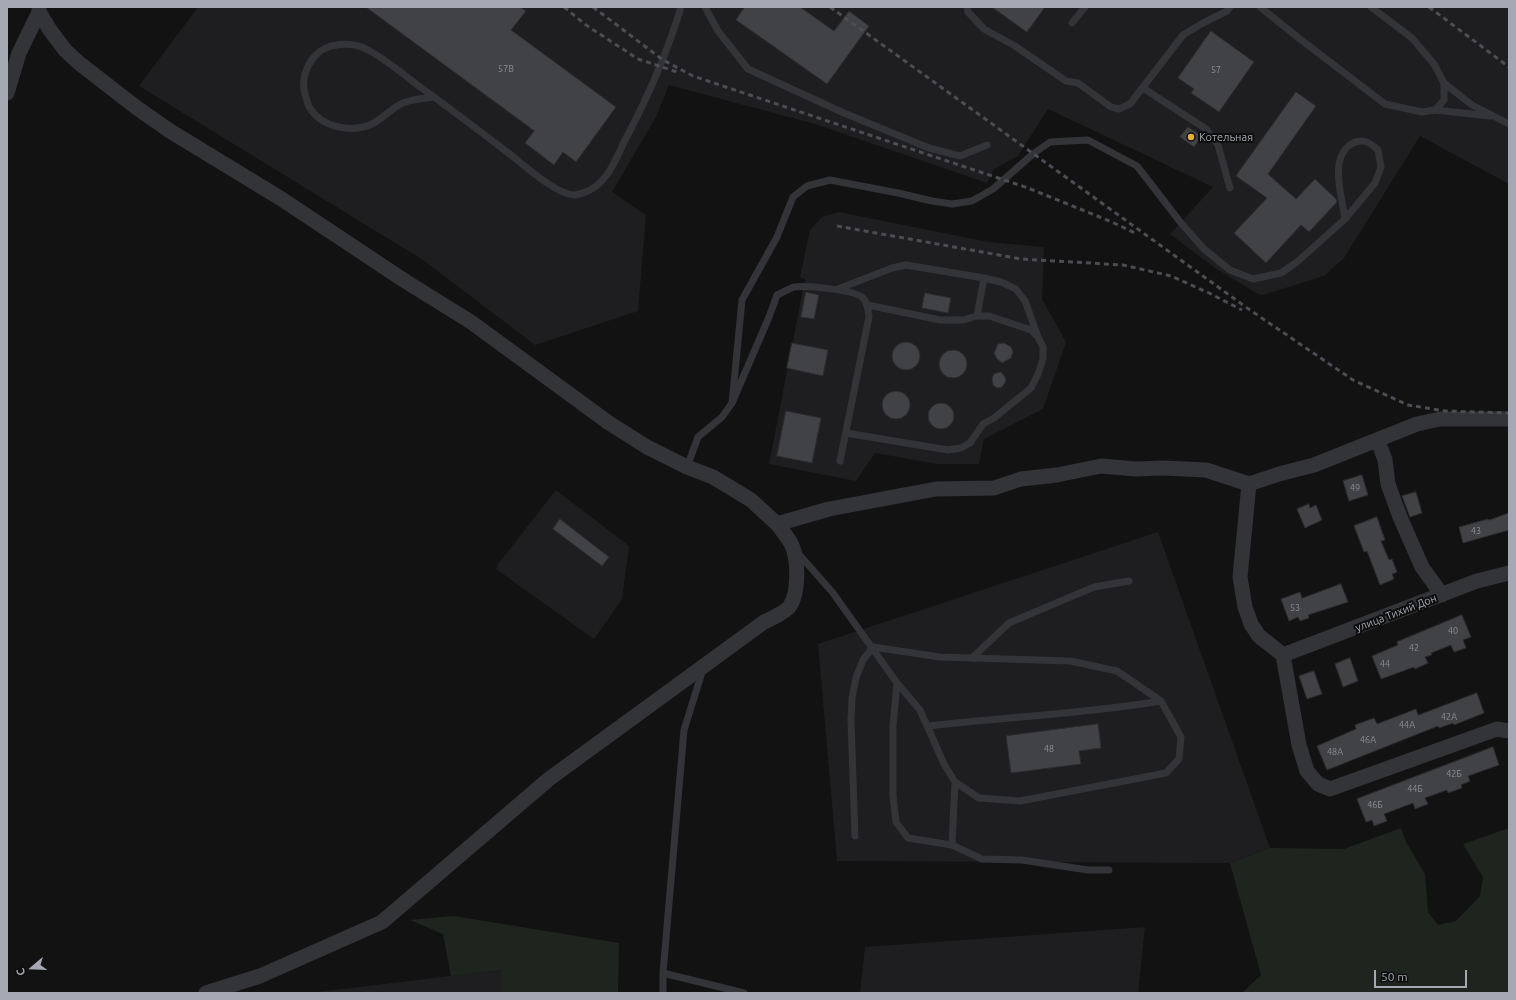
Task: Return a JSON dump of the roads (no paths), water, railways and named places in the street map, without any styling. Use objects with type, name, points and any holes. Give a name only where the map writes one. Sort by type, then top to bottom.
[{"type":"street","points":[[8,87],[19,53],[39,9]]},
{"type":"street","points":[[39,9],[50,30],[65,50],[79,64],[170,131],[280,198],[405,281],[471,322],[608,423],[646,447],[687,467],[712,477],[751,500],[777,524],[792,547],[795,561],[796,576],[794,596],[790,607],[764,622],[550,779],[382,922],[260,976],[206,993]]},
{"type":"street","points":[[777,524],[829,509],[936,489],[994,488],[1021,479],[1057,475],[1101,466],[1136,469],[1164,468],[1206,470],[1249,484],[1314,465],[1378,441],[1417,424],[1440,419],[1509,419]]},
{"type":"street","points":[[1378,441],[1385,460],[1388,484],[1400,517],[1422,567],[1442,595]]},
{"type":"street","points":[[1249,484],[1240,577],[1246,607],[1251,624],[1259,636],[1283,655],[1299,745],[1307,771],[1318,784],[1330,789],[1497,729],[1509,731]]},
{"type":"street","name":"улица Тихий Дон","points":[[1283,655],[1477,581],[1509,573]]},
{"type":"lane","points":[[434,97],[411,101],[399,105],[385,117],[370,125],[356,129],[338,128],[321,120],[310,108],[303,88],[307,67],[317,54],[334,45],[348,44],[367,49],[434,97],[555,189],[575,195],[590,190],[599,185],[607,174],[639,115],[663,60],[681,7]]},
{"type":"lane","points":[[705,7],[718,31],[748,69],[929,148],[960,156],[988,145]]},
{"type":"lane","points":[[967,7],[968,12],[984,29],[1015,46],[1066,81],[1078,83],[1111,107],[1119,109],[1130,104],[1183,36],[1227,11],[1230,7]]},
{"type":"lane","points":[[1072,23],[1084,7]]},
{"type":"lane","points":[[1260,7],[1385,104],[1422,112],[1435,110],[1496,117]]},
{"type":"lane","points":[[1371,7],[1412,38],[1434,64],[1444,83],[1472,105],[1509,124]]},
{"type":"lane","points":[[1435,110],[1444,100],[1444,83]]},
{"type":"lane","points":[[1143,88],[1206,129],[1218,145],[1230,188]]},
{"type":"lane","points":[[732,403],[742,300],[777,237],[793,197],[808,186],[830,180],[898,193],[932,202],[952,204],[972,201],[993,189],[1033,154],[1050,142],[1088,140],[1137,166],[1181,223],[1204,249],[1230,270],[1253,279],[1281,273],[1297,262],[1345,219],[1375,183],[1382,166],[1378,150],[1367,141],[1358,141],[1347,146],[1338,164],[1338,177],[1345,219]]},
{"type":"lane","points":[[836,290],[892,268],[906,265],[1001,282],[1016,289],[1025,301],[1043,347],[1043,359],[1031,388],[994,418],[983,424],[970,443],[961,448],[948,450],[846,433]]},
{"type":"lane","points":[[977,316],[984,278]]},
{"type":"lane","points":[[687,467],[698,437],[722,417],[732,403],[777,295],[793,287],[804,286],[848,291],[862,297],[868,305],[869,317],[840,461]]},
{"type":"lane","points":[[868,305],[940,320],[963,320],[977,316],[989,316],[1031,330],[1038,337]]},
{"type":"lane","points":[[792,547],[833,593],[873,647],[897,683],[920,710],[944,764],[955,782],[979,798],[1020,801],[1166,773],[1179,759],[1181,737],[1161,702],[1117,671],[1070,661],[940,658],[873,647]]},
{"type":"lane","points":[[972,658],[1009,623],[1094,587],[1129,581]]},
{"type":"lane","points":[[855,836],[851,721],[852,698],[856,678],[863,660],[873,647]]},
{"type":"lane","points":[[663,993],[663,974],[684,730],[703,667]]},
{"type":"lane","points":[[897,683],[893,726],[893,796],[896,822],[908,838],[952,845],[982,859],[1022,860],[1088,870],[1109,870]]},
{"type":"lane","points":[[928,726],[990,719],[1083,712],[1161,702]]},
{"type":"lane","points":[[952,845],[955,782]]},
{"type":"lane","points":[[663,974],[744,993]]},
{"type":"railway","points":[[564,7],[586,25],[638,59],[677,72]]},
{"type":"railway","points":[[593,7],[663,60],[693,76],[1028,188],[1112,222],[1137,234]]},
{"type":"railway","points":[[830,7],[1250,310],[1353,380],[1408,405],[1445,411],[1509,413]]},
{"type":"railway","points":[[1429,7],[1509,67]]},
{"type":"railway","points":[[837,226],[1021,259],[1123,265],[1171,276],[1242,310]]},
{"type":"place","name":"Котельная","points":[[1191,137]]}]
